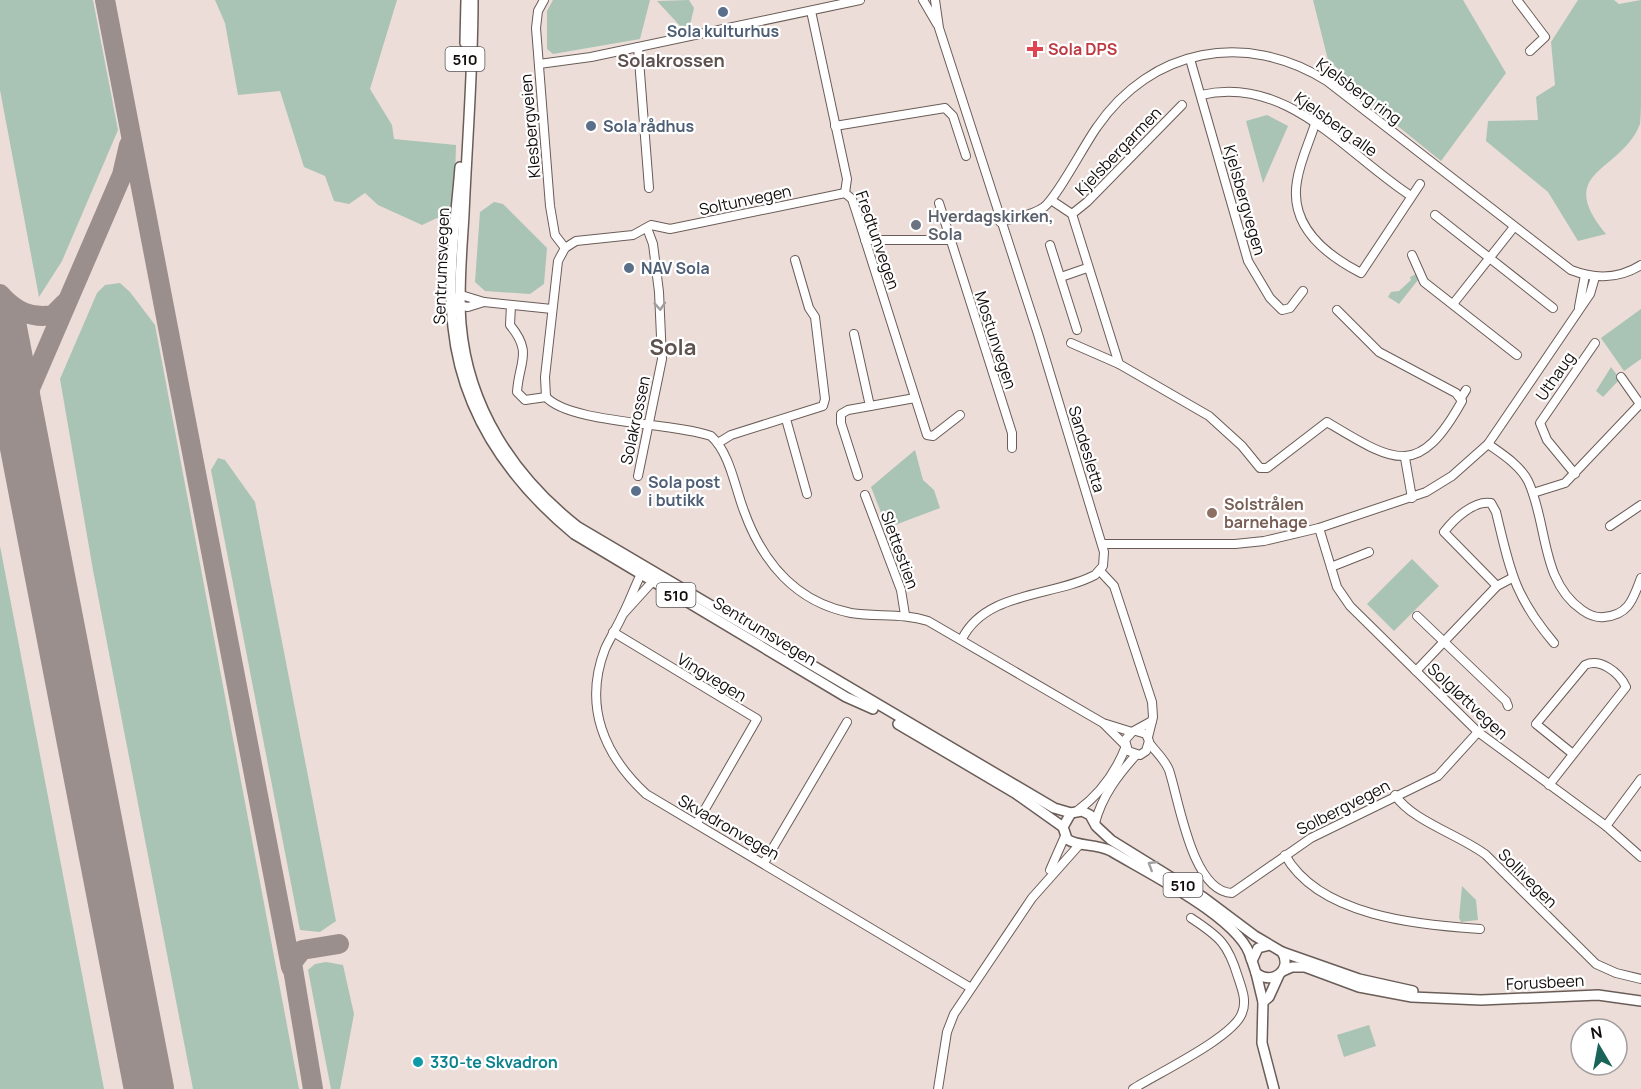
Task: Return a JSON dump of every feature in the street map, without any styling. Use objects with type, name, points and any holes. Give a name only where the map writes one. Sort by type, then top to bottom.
[{"type":"main road","name":"Sentrumsvegen","points":[[466,0],[464,117],[452,301],[453,327],[465,385],[486,435],[509,470],[538,504],[574,534],[645,572],[1054,808],[1090,815],[1095,824],[1111,840],[1203,897],[1270,945]]},
{"type":"main road","name":"Sentrumsvegen","points":[[473,0],[460,307],[466,357],[475,390],[493,431],[514,465],[544,499],[568,520],[645,572],[653,582],[846,698],[864,704],[1014,793],[1064,831],[1071,842],[1111,851],[1222,920],[1242,937],[1249,948],[1252,961]]},
{"type":"main road","points":[[1064,831],[1074,812]]},
{"type":"main road","points":[[1083,844],[1094,836],[1095,824]]},
{"type":"main road","points":[[1252,961],[1258,948],[1270,945]]},
{"type":"main road","name":"510","points":[[1270,945],[1282,952]]},
{"type":"main road","points":[[1256,973],[1266,979],[1281,973],[1286,962],[1282,952]]},
{"type":"main road","name":"Forusbeen","points":[[1282,952],[1359,979],[1450,998]]},
{"type":"main road","name":"510","points":[[1252,961],[1263,1002],[1262,1043],[1274,1089]]},
{"type":"main road","name":"Forusbeen","points":[[1281,973],[1292,967],[1305,968],[1376,991],[1412,998],[1491,1000],[1598,995],[1641,1001]]},
{"type":"main road","name":"510","points":[[1263,1002],[1269,997],[1281,973]]},
{"type":"street","name":"Klesbergveien","points":[[544,0],[538,12],[536,28],[552,225],[555,235],[565,248]]},
{"type":"street","points":[[539,64],[638,47],[860,0]]},
{"type":"street","name":"Sandesletta","points":[[923,0],[939,28]]},
{"type":"street","name":"Sandesletta","points":[[935,0],[939,28],[1103,544],[1100,571]]},
{"type":"street","points":[[1517,0],[1545,38],[1530,51]]},
{"type":"street","name":"Fredtunvegen","points":[[811,11],[847,179],[845,193],[852,200],[915,398],[930,436],[960,415]]},
{"type":"street","points":[[638,47],[649,188]]},
{"type":"street","name":"Kjelsberg ring","points":[[1000,222],[1042,209],[1051,200],[1098,126],[1119,100],[1155,74],[1190,59],[1245,51],[1283,58],[1313,72],[1556,260],[1585,275],[1596,277],[1624,272],[1641,265]]},
{"type":"street","name":"Kjelsbergvegen","points":[[1190,59],[1248,261],[1270,298],[1282,310],[1290,308],[1303,291]]},
{"type":"street","name":"Kjelsberg alle","points":[[1201,95],[1235,91],[1267,96],[1291,106],[1411,196]]},
{"type":"street","name":"Kjelsbergarmen","points":[[1072,214],[1082,207],[1182,105]]},
{"type":"street","points":[[836,126],[945,108],[953,116],[966,156]]},
{"type":"street","points":[[1315,124],[1296,184],[1300,214],[1306,229],[1321,248],[1361,273],[1420,184]]},
{"type":"street","name":"Soltunvegen","points":[[649,227],[670,230],[845,193]]},
{"type":"street","points":[[1051,200],[1072,214],[1087,268],[1119,364]]},
{"type":"street","name":"Mostunvegen","points":[[939,203],[1012,433],[1012,448]]},
{"type":"street","points":[[1436,215],[1553,308]]},
{"type":"street","points":[[546,397],[558,261],[565,248],[576,241],[627,236],[649,227]]},
{"type":"street","name":"Solakrossen","points":[[638,476],[663,344],[653,244],[649,227]]},
{"type":"street","points":[[1453,304],[1514,227]]},
{"type":"street","points":[[865,240],[950,240]]},
{"type":"street","points":[[1050,245],[1077,330]]},
{"type":"street","points":[[1412,255],[1424,282],[1517,356]]},
{"type":"street","points":[[718,443],[731,435],[823,406],[825,399],[815,317],[795,260]]},
{"type":"street","points":[[1061,277],[1087,268]]},
{"type":"street","points":[[1579,307],[1585,275]]},
{"type":"street","points":[[1103,544],[1249,543],[1319,528],[1412,498],[1452,476],[1488,444],[1590,294],[1596,277]]},
{"type":"street","points":[[484,302],[460,307],[452,301],[461,295],[484,302],[552,309]]},
{"type":"street","points":[[511,305],[510,325],[520,337],[524,348],[517,392],[525,400],[546,397],[557,406],[708,435],[718,443],[754,540],[766,559],[785,579],[815,599],[834,608],[865,614],[905,615],[928,621],[1103,723],[1125,746],[1139,754],[1160,757]]},
{"type":"street","points":[[1337,310],[1379,352],[1461,398]]},
{"type":"street","points":[[854,334],[870,406]]},
{"type":"street","points":[[1071,343],[1119,364],[1209,416],[1242,446],[1263,470],[1327,422],[1382,453],[1405,458],[1427,447],[1445,431],[1466,390]]},
{"type":"street","name":"Uthaug","points":[[1575,474],[1547,440],[1540,423],[1595,344]]},
{"type":"street","points":[[1533,493],[1565,483],[1640,404],[1621,377]]},
{"type":"street","points":[[858,476],[841,423],[841,414],[915,398]]},
{"type":"street","points":[[786,419],[807,494]]},
{"type":"street","points":[[1488,444],[1521,471],[1533,493],[1555,575],[1570,599],[1580,608],[1598,618],[1615,616],[1630,605],[1641,578]]},
{"type":"street","points":[[1405,458],[1412,498]]},
{"type":"street","name":"Slettestien","points":[[865,495],[901,590],[905,615]]},
{"type":"street","points":[[1497,586],[1444,532],[1467,510],[1483,503],[1493,505],[1512,578],[1534,619],[1554,643]]},
{"type":"street","points":[[1610,526],[1641,505]]},
{"type":"street","name":"Solgløttvegen","points":[[1319,528],[1337,586],[1350,606],[1478,732],[1606,826],[1641,857]]},
{"type":"street","points":[[1331,567],[1369,552]]},
{"type":"street","points":[[962,639],[980,617],[999,606],[1090,578],[1100,571],[1114,586],[1152,702],[1152,721],[1149,740],[1110,788],[1099,807],[1095,824]]},
{"type":"street","name":"Skvadronvegen","points":[[645,572],[613,632],[601,664],[597,700],[605,742],[626,776],[646,794],[971,988]]},
{"type":"street","points":[[1416,671],[1497,586],[1512,578]]},
{"type":"street","name":"Skvadronvegen","points":[[624,613],[653,582]]},
{"type":"street","points":[[1417,616],[1506,700],[1508,706]]},
{"type":"street","name":"Vingvegen","points":[[613,632],[757,719],[697,823]]},
{"type":"street","points":[[1549,785],[1626,687],[1599,662],[1593,661],[1585,665],[1536,724],[1573,754]]},
{"type":"street","points":[[1074,812],[1102,788],[1120,760],[1125,740],[1134,731],[1152,721]]},
{"type":"street","points":[[764,863],[847,722]]},
{"type":"street","points":[[1103,723],[1134,731],[1149,740]]},
{"type":"street","name":"Solbergvegen","points":[[1149,740],[1168,770],[1189,840],[1211,884],[1225,893],[1234,893],[1311,837],[1443,772],[1478,732]]},
{"type":"street","points":[[1606,826],[1641,779]]},
{"type":"street","name":"Sollivegen","points":[[1395,795],[1405,808],[1472,844],[1486,855],[1596,964],[1616,973],[1641,979]]},
{"type":"street","points":[[1044,881],[1064,831]]},
{"type":"street","points":[[938,1089],[950,1022],[1001,941],[1044,881],[1083,844]]},
{"type":"street","points":[[1285,855],[1299,876],[1327,895],[1346,903],[1404,922],[1480,929]]},
{"type":"street","points":[[1133,1089],[1230,1030],[1242,1015],[1244,998],[1230,951],[1214,933],[1191,918]]},
{"type":"green space","points":[[0,0],[93,0],[118,130],[62,261],[39,297],[0,90]]},
{"type":"green space","points":[[215,0],[397,0],[370,89],[392,125],[394,139],[456,145],[455,179],[450,212],[422,225],[378,205],[365,193],[349,204],[334,201],[325,176],[304,167],[280,91],[238,95],[225,23]]},
{"type":"green space","points":[[553,0],[650,0],[640,39],[553,54],[547,49],[547,11]]},
{"type":"green space","points":[[689,0],[694,8],[690,25],[681,27],[657,1]]},
{"type":"green space","points":[[1313,0],[1463,0],[1506,73],[1441,161],[1347,85],[1343,73],[1328,60]]},
{"type":"green space","points":[[1578,0],[1614,0],[1619,4],[1641,0],[1641,92],[1640,124],[1631,140],[1596,173],[1588,184],[1586,197],[1591,213],[1606,234],[1578,241],[1548,192],[1486,141],[1488,121],[1538,120],[1536,97],[1555,85],[1551,42]]},
{"type":"green space","points":[[1267,115],[1288,126],[1263,183],[1246,121]]},
{"type":"green space","points":[[494,202],[503,204],[547,248],[544,284],[530,294],[485,291],[475,282],[480,212]]},
{"type":"green space","points":[[1416,274],[1418,280],[1399,304],[1388,297],[1391,292],[1399,291],[1411,280],[1410,277]]},
{"type":"green space","points":[[120,283],[130,292],[155,325],[299,1089],[193,1089],[93,570],[60,379],[97,293],[105,285]]},
{"type":"green space","points":[[1641,309],[1641,359],[1624,371],[1601,338]]},
{"type":"green space","points":[[1611,367],[1620,379],[1603,397],[1596,391]]},
{"type":"green space","points":[[915,450],[923,480],[934,490],[940,508],[887,528],[871,487]]},
{"type":"green space","points":[[218,458],[225,460],[255,502],[336,921],[320,932],[300,930],[211,470]]},
{"type":"green space","points":[[0,546],[104,1089],[0,1089]]},
{"type":"green space","points":[[1412,559],[1439,586],[1394,631],[1367,604]]},
{"type":"green space","points":[[1462,886],[1476,900],[1478,920],[1461,922],[1459,918]]},
{"type":"green space","points":[[326,962],[343,965],[354,1014],[340,1089],[331,1089],[308,970],[315,964]]},
{"type":"green space","points":[[1369,1025],[1376,1046],[1344,1057],[1337,1035]]},
{"type":"taxiway","points":[[105,0],[291,967]]},
{"type":"taxiway","points":[[19,414],[122,175],[129,145]]},
{"type":"taxiway","points":[[0,294],[18,309],[38,316],[53,315],[65,303]]},
{"type":"taxiway","points":[[0,360],[14,388]]},
{"type":"taxiway","points":[[313,1089],[292,963],[302,950],[339,944]]},
{"type":"runway","points":[[0,318],[149,1089]]},
{"type":"place","name":"Sola kulturhus","points":[[723,12]]},
{"type":"place","name":"Sola DPS","points":[[1035,49]]},
{"type":"place","name":"Sola rådhus","points":[[591,126]]},
{"type":"place","name":"Hverdagskirken, Sola","points":[[916,225]]},
{"type":"place","name":"NAV Sola","points":[[629,268]]},
{"type":"place","name":"Sola post i butikk","points":[[636,491]]},
{"type":"place","name":"Solstrålen barnehage","points":[[1212,513]]},
{"type":"place","name":"330-te Skvadron","points":[[418,1062]]},
{"type":"district","name":"Solakrossen","points":[[671,60]]},
{"type":"district","name":"Sola","points":[[673,347]]}]
